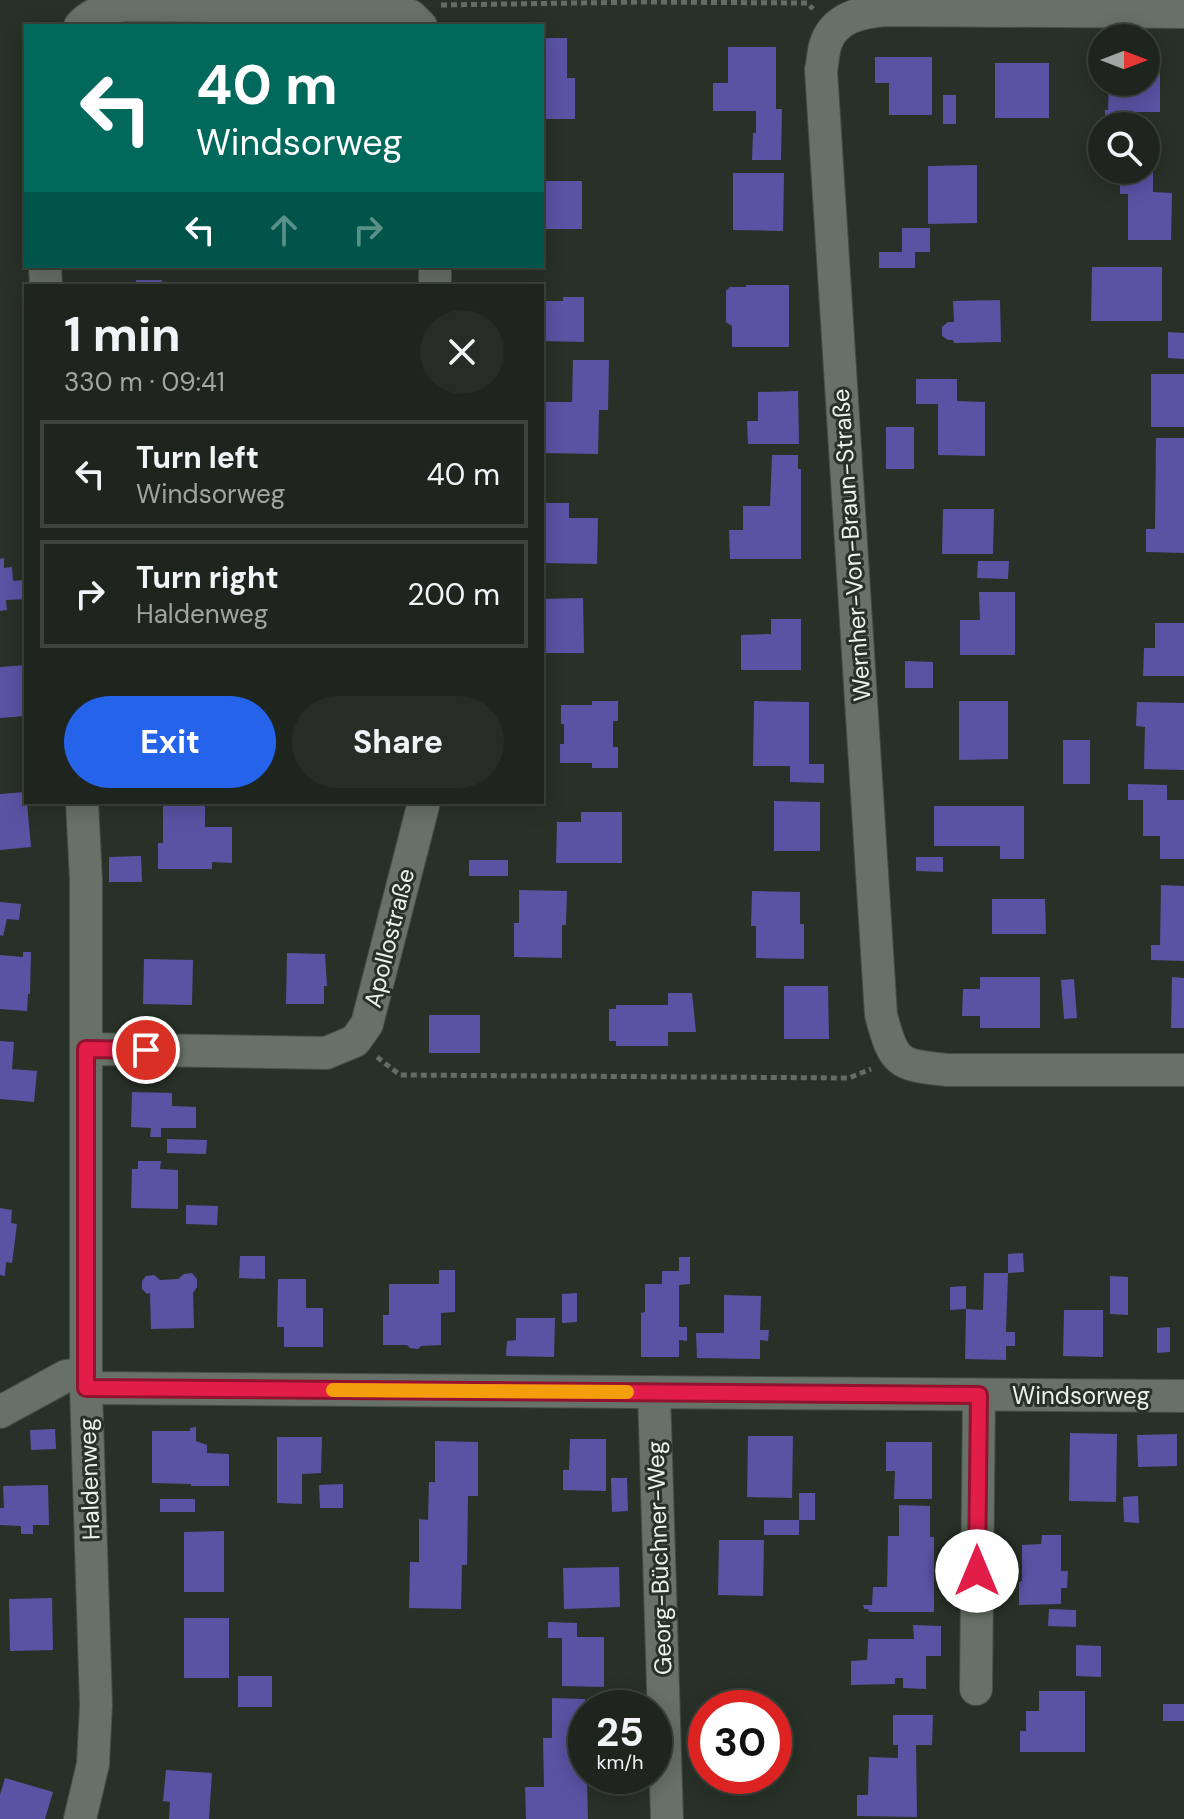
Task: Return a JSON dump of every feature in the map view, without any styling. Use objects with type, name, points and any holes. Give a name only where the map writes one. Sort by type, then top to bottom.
[{"type":"street","points":[[82,23],[108,8],[125,5],[391,8],[416,21]]},
{"type":"street","points":[[832,30],[847,18],[886,10],[1184,12]]},
{"type":"street","name":"Wernher-Von-Braun-Straße","points":[[832,30],[825,44],[821,70],[881,1015],[888,1042],[898,1058]]},
{"type":"street","name":"Haldenweg","points":[[80,1819],[93,1764],[96,1705],[86,1380],[86,880],[82,804]]},
{"type":"street","name":"Apollostraße","points":[[355,1041],[367,1024],[423,804]]},
{"type":"street","points":[[86,1049],[326,1053],[355,1041]]},
{"type":"street","points":[[898,1058],[913,1067],[947,1070],[1184,1070]]},
{"type":"street","name":"Windsorweg","points":[[0,1412],[66,1376],[86,1380],[654,1392],[1184,1396]]},
{"type":"street","name":"Georg-Büchner-Weg","points":[[654,1392],[667,1819]]},
{"type":"street","name":"Windsorweg","points":[[976,1689],[979,1395]]},
{"type":"path","points":[[416,21],[445,4],[807,3],[832,30]]},
{"type":"path","points":[[355,1041],[400,1075],[849,1078],[898,1058]]},
{"type":"building","points":[[544,38],[567,38],[567,78],[575,78],[575,119],[544,119]]},
{"type":"building","points":[[728,47],[776,47],[776,109],[782,109],[781,160],[752,160],[756,111],[713,111],[713,83],[728,83]]},
{"type":"building","points":[[875,57],[932,57],[932,115],[889,115],[889,83],[875,83]]},
{"type":"building","points":[[995,63],[1049,63],[1049,118],[995,118]]},
{"type":"building","points":[[943,95],[956,95],[956,124],[943,124]]},
{"type":"building","points":[[1108,96],[1160,96],[1160,112],[1105,112],[1108,110]]},
{"type":"building","points":[[977,165],[977,223],[928,224],[928,166]]},
{"type":"building","points":[[733,173],[784,173],[783,231],[733,230]]},
{"type":"building","points":[[544,181],[582,181],[582,229],[544,229]]},
{"type":"building","points":[[1120,184],[1153,184],[1153,192],[1172,193],[1171,240],[1128,240],[1128,194],[1120,194]]},
{"type":"building","points":[[902,228],[930,228],[930,252],[915,252],[915,268],[879,268],[879,252],[902,252]]},
{"type":"building","points":[[1092,267],[1162,267],[1162,321],[1091,321]]},
{"type":"building","points":[[136,280],[162,280],[162,284],[136,284]]},
{"type":"building","points":[[789,285],[789,347],[732,347],[732,326],[726,322],[726,291],[730,287]]},
{"type":"building","points":[[563,297],[584,297],[584,342],[544,341],[544,301],[563,301]]},
{"type":"building","points":[[1000,300],[1001,342],[954,343],[942,336],[942,327],[954,322],[953,301]]},
{"type":"building","points":[[1168,332],[1184,333],[1184,359],[1168,358]]},
{"type":"building","points":[[573,360],[609,360],[608,410],[599,410],[598,454],[544,453],[544,402],[572,402]]},
{"type":"building","points":[[1151,374],[1184,374],[1184,427],[1151,427]]},
{"type":"building","points":[[916,379],[957,379],[957,401],[985,402],[985,456],[938,455],[938,404],[916,404]]},
{"type":"building","points":[[798,391],[799,444],[748,444],[747,421],[758,421],[758,392]]},
{"type":"building","points":[[886,427],[914,427],[914,469],[886,469]]},
{"type":"building","points":[[1156,438],[1184,438],[1184,553],[1146,552],[1146,529],[1155,529]]},
{"type":"building","points":[[772,455],[798,455],[798,469],[801,469],[801,559],[730,559],[729,530],[743,530],[743,506],[770,506]]},
{"type":"building","points":[[544,503],[569,503],[569,518],[598,518],[597,564],[544,563]]},
{"type":"building","points":[[943,509],[994,509],[993,554],[942,554]]},
{"type":"building","points":[[4,558],[4,568],[12,567],[13,581],[24,580],[24,599],[6,600],[7,610],[0,611],[0,559]]},
{"type":"building","points":[[978,561],[1009,561],[1008,579],[977,578]]},
{"type":"building","points":[[979,592],[1015,592],[1015,655],[960,655],[960,620],[980,620]]},
{"type":"building","points":[[583,598],[584,653],[544,653],[544,599]]},
{"type":"building","points":[[771,619],[801,619],[801,670],[741,670],[741,635],[771,634]]},
{"type":"building","points":[[1155,623],[1184,623],[1184,676],[1143,676],[1144,648],[1155,648]]},
{"type":"building","points":[[905,661],[933,662],[933,688],[905,688]]},
{"type":"building","points":[[24,665],[24,716],[0,718],[0,667]]},
{"type":"building","points":[[592,701],[618,701],[618,721],[613,721],[613,747],[618,747],[618,768],[592,768],[592,763],[560,763],[560,744],[564,744],[561,705],[592,705]]},
{"type":"building","points":[[754,701],[809,702],[809,764],[824,764],[824,783],[790,782],[790,766],[753,766]]},
{"type":"building","points":[[959,701],[1008,701],[1008,759],[959,760]]},
{"type":"building","points":[[1137,702],[1184,703],[1184,770],[1144,769],[1145,727],[1136,726]]},
{"type":"building","points":[[1063,740],[1090,740],[1090,784],[1063,784]]},
{"type":"building","points":[[1128,784],[1167,785],[1167,800],[1184,800],[1184,859],[1160,859],[1160,836],[1143,836],[1143,800],[1128,800]]},
{"type":"building","points":[[24,792],[31,847],[0,850],[0,794]]},
{"type":"building","points":[[774,801],[820,802],[820,851],[774,851]]},
{"type":"building","points":[[163,804],[205,804],[205,827],[232,827],[232,863],[212,862],[212,869],[158,869],[158,843],[163,843]]},
{"type":"building","points":[[934,806],[1024,806],[1024,859],[1000,859],[1000,846],[934,846]]},
{"type":"building","points":[[581,812],[622,812],[622,863],[556,863],[557,822],[581,822]]},
{"type":"building","points":[[141,856],[142,882],[109,882],[109,857]]},
{"type":"building","points":[[916,857],[943,857],[943,872],[916,871]]},
{"type":"building","points":[[469,860],[508,860],[508,876],[469,876]]},
{"type":"building","points":[[1161,885],[1184,886],[1184,961],[1151,960],[1151,945],[1160,945]]},
{"type":"building","points":[[519,890],[567,891],[566,925],[562,925],[562,958],[514,957],[514,923],[519,923]]},
{"type":"building","points":[[752,891],[800,892],[804,959],[756,958],[756,926],[751,926]]},
{"type":"building","points":[[992,899],[1045,899],[1046,934],[992,934]]},
{"type":"building","points":[[0,902],[21,904],[19,920],[7,919],[3,936],[0,935]]},
{"type":"building","points":[[23,952],[31,952],[27,1011],[0,1009],[0,955],[23,957]]},
{"type":"building","points":[[287,953],[325,954],[327,986],[324,986],[324,1004],[286,1004]]},
{"type":"building","points":[[144,959],[193,960],[192,1005],[143,1004]]},
{"type":"building","points":[[980,977],[1040,977],[1040,1028],[980,1028],[980,1016],[962,1016],[963,989],[980,989]]},
{"type":"building","points":[[1172,977],[1184,978],[1184,1028],[1171,1028]]},
{"type":"building","points":[[1074,979],[1077,1018],[1064,1019],[1061,980]]},
{"type":"building","points":[[784,986],[828,986],[829,1039],[784,1039]]},
{"type":"building","points":[[668,993],[692,993],[696,1032],[668,1032],[668,1046],[616,1046],[616,1041],[609,1041],[609,1009],[616,1009],[616,1005],[668,1005]]},
{"type":"building","points":[[429,1015],[480,1015],[480,1053],[429,1053]]},
{"type":"building","points":[[0,1041],[14,1042],[12,1069],[37,1071],[34,1102],[0,1099]]},
{"type":"building","points":[[132,1092],[172,1093],[172,1106],[196,1107],[196,1128],[161,1128],[161,1137],[150,1137],[151,1128],[131,1127]]},
{"type":"building","points":[[167,1139],[207,1140],[206,1154],[167,1153]]},
{"type":"building","points":[[138,1161],[161,1161],[160,1169],[178,1170],[178,1209],[131,1208],[132,1169],[138,1169]]},
{"type":"building","points":[[186,1205],[218,1206],[217,1225],[186,1224]]},
{"type":"building","points":[[0,1208],[12,1210],[11,1223],[17,1224],[12,1263],[6,1262],[5,1276],[0,1275]]},
{"type":"building","points":[[1023,1253],[1024,1272],[1008,1273],[1008,1254]]},
{"type":"building","points":[[240,1256],[265,1256],[265,1279],[239,1278]]},
{"type":"building","points":[[679,1257],[690,1257],[690,1284],[679,1285],[679,1327],[687,1327],[687,1341],[679,1340],[679,1357],[641,1357],[641,1313],[645,1312],[645,1284],[662,1284],[662,1271],[679,1271]]},
{"type":"building","points":[[439,1270],[455,1270],[455,1312],[441,1313],[441,1345],[421,1346],[418,1349],[407,1345],[383,1345],[383,1315],[389,1315],[389,1284],[439,1284]]},
{"type":"building","points":[[192,1273],[197,1279],[193,1293],[194,1328],[151,1329],[150,1293],[142,1289],[142,1281],[146,1276],[154,1275],[160,1280],[178,1279]]},
{"type":"building","points":[[984,1273],[1008,1273],[1006,1332],[1015,1332],[1015,1346],[1006,1346],[1006,1360],[965,1359],[966,1309],[983,1310]]},
{"type":"building","points":[[1110,1276],[1128,1277],[1128,1315],[1110,1314]]},
{"type":"building","points":[[278,1279],[306,1279],[306,1308],[323,1308],[323,1347],[284,1347],[284,1327],[277,1327]]},
{"type":"building","points":[[966,1286],[966,1309],[950,1310],[950,1287]]},
{"type":"building","points":[[577,1293],[577,1322],[562,1323],[562,1294]]},
{"type":"building","points":[[724,1295],[761,1296],[760,1330],[769,1330],[768,1341],[760,1340],[760,1359],[697,1358],[696,1333],[724,1333]]},
{"type":"building","points":[[1064,1310],[1103,1310],[1103,1357],[1063,1356]]},
{"type":"building","points":[[516,1318],[555,1318],[554,1357],[506,1356],[507,1341],[516,1340]]},
{"type":"building","points":[[1170,1327],[1170,1352],[1157,1353],[1157,1328]]},
{"type":"building","points":[[196,1427],[196,1441],[207,1445],[207,1453],[229,1454],[229,1486],[152,1483],[152,1431],[190,1431],[190,1428]]},
{"type":"building","points":[[55,1429],[56,1449],[31,1450],[30,1430]]},
{"type":"building","points":[[1070,1433],[1117,1434],[1116,1502],[1069,1501]]},
{"type":"building","points":[[1177,1434],[1177,1466],[1138,1467],[1137,1435]]},
{"type":"building","points":[[748,1436],[793,1436],[792,1498],[747,1497]]},
{"type":"building","points":[[277,1437],[322,1437],[321,1473],[302,1474],[302,1504],[277,1503]]},
{"type":"building","points":[[570,1439],[606,1439],[606,1491],[563,1490],[563,1470],[569,1470]]},
{"type":"building","points":[[435,1441],[478,1442],[478,1496],[468,1496],[467,1565],[462,1565],[461,1609],[409,1608],[410,1562],[419,1562],[419,1519],[428,1520],[429,1482],[435,1482]]},
{"type":"building","points":[[886,1442],[932,1442],[932,1499],[894,1499],[895,1471],[886,1471]]},
{"type":"building","points":[[611,1478],[627,1478],[628,1511],[612,1512]]},
{"type":"building","points":[[343,1484],[343,1508],[320,1508],[319,1485]]},
{"type":"building","points":[[48,1485],[49,1525],[33,1525],[33,1534],[21,1534],[21,1526],[0,1525],[0,1508],[4,1508],[3,1486]]},
{"type":"building","points":[[799,1493],[815,1493],[815,1520],[799,1520]]},
{"type":"building","points":[[1138,1496],[1139,1523],[1124,1522],[1123,1497]]},
{"type":"building","points":[[160,1499],[195,1499],[195,1512],[160,1512]]},
{"type":"building","points":[[899,1505],[930,1506],[930,1537],[934,1537],[934,1612],[872,1612],[864,1609],[863,1605],[872,1605],[873,1587],[887,1587],[888,1536],[899,1536]]},
{"type":"building","points":[[764,1520],[799,1520],[799,1535],[764,1535]]},
{"type":"building","points":[[224,1531],[224,1592],[184,1592],[184,1532]]},
{"type":"building","points":[[1042,1535],[1061,1535],[1061,1571],[1068,1571],[1067,1588],[1061,1588],[1061,1604],[1019,1605],[1022,1545],[1041,1544]]},
{"type":"building","points":[[719,1540],[764,1540],[763,1596],[718,1595]]},
{"type":"building","points":[[619,1567],[620,1607],[564,1609],[563,1568]]},
{"type":"building","points":[[52,1598],[53,1650],[10,1651],[9,1599]]},
{"type":"building","points":[[1049,1609],[1076,1610],[1076,1627],[1048,1626]]},
{"type":"building","points":[[184,1618],[229,1618],[229,1678],[184,1678]]},
{"type":"building","points":[[548,1622],[577,1623],[577,1637],[604,1637],[604,1687],[562,1686],[562,1638],[548,1638]]},
{"type":"building","points":[[913,1625],[941,1626],[941,1656],[926,1656],[926,1689],[903,1688],[903,1678],[895,1678],[895,1684],[851,1685],[851,1661],[867,1660],[868,1639],[914,1639]]},
{"type":"building","points":[[1076,1645],[1101,1646],[1101,1677],[1076,1676]]},
{"type":"building","points":[[238,1676],[272,1676],[272,1707],[238,1707]]},
{"type":"building","points":[[1039,1691],[1085,1691],[1085,1752],[1020,1752],[1020,1731],[1026,1731],[1026,1711],[1039,1711]]},
{"type":"building","points":[[552,1698],[568,1698],[568,1794],[587,1794],[588,1819],[526,1819],[525,1787],[544,1787],[543,1738],[552,1738]]},
{"type":"building","points":[[1163,1704],[1184,1704],[1184,1721],[1163,1721]]},
{"type":"building","points":[[893,1715],[933,1715],[932,1745],[916,1745],[917,1817],[857,1816],[857,1795],[868,1795],[869,1757],[898,1758],[898,1745],[893,1745]]},
{"type":"building","points":[[166,1770],[212,1773],[209,1819],[169,1819],[170,1802],[163,1801]]},
{"type":"building","points":[[5,1778],[53,1792],[45,1819],[0,1819],[0,1795]]},
{"type":"slow traffic","points":[[333,1390],[627,1392]]},
{"type":"route","points":[[146,1050],[86,1049],[86,1388],[979,1395],[977,1571]]}]
